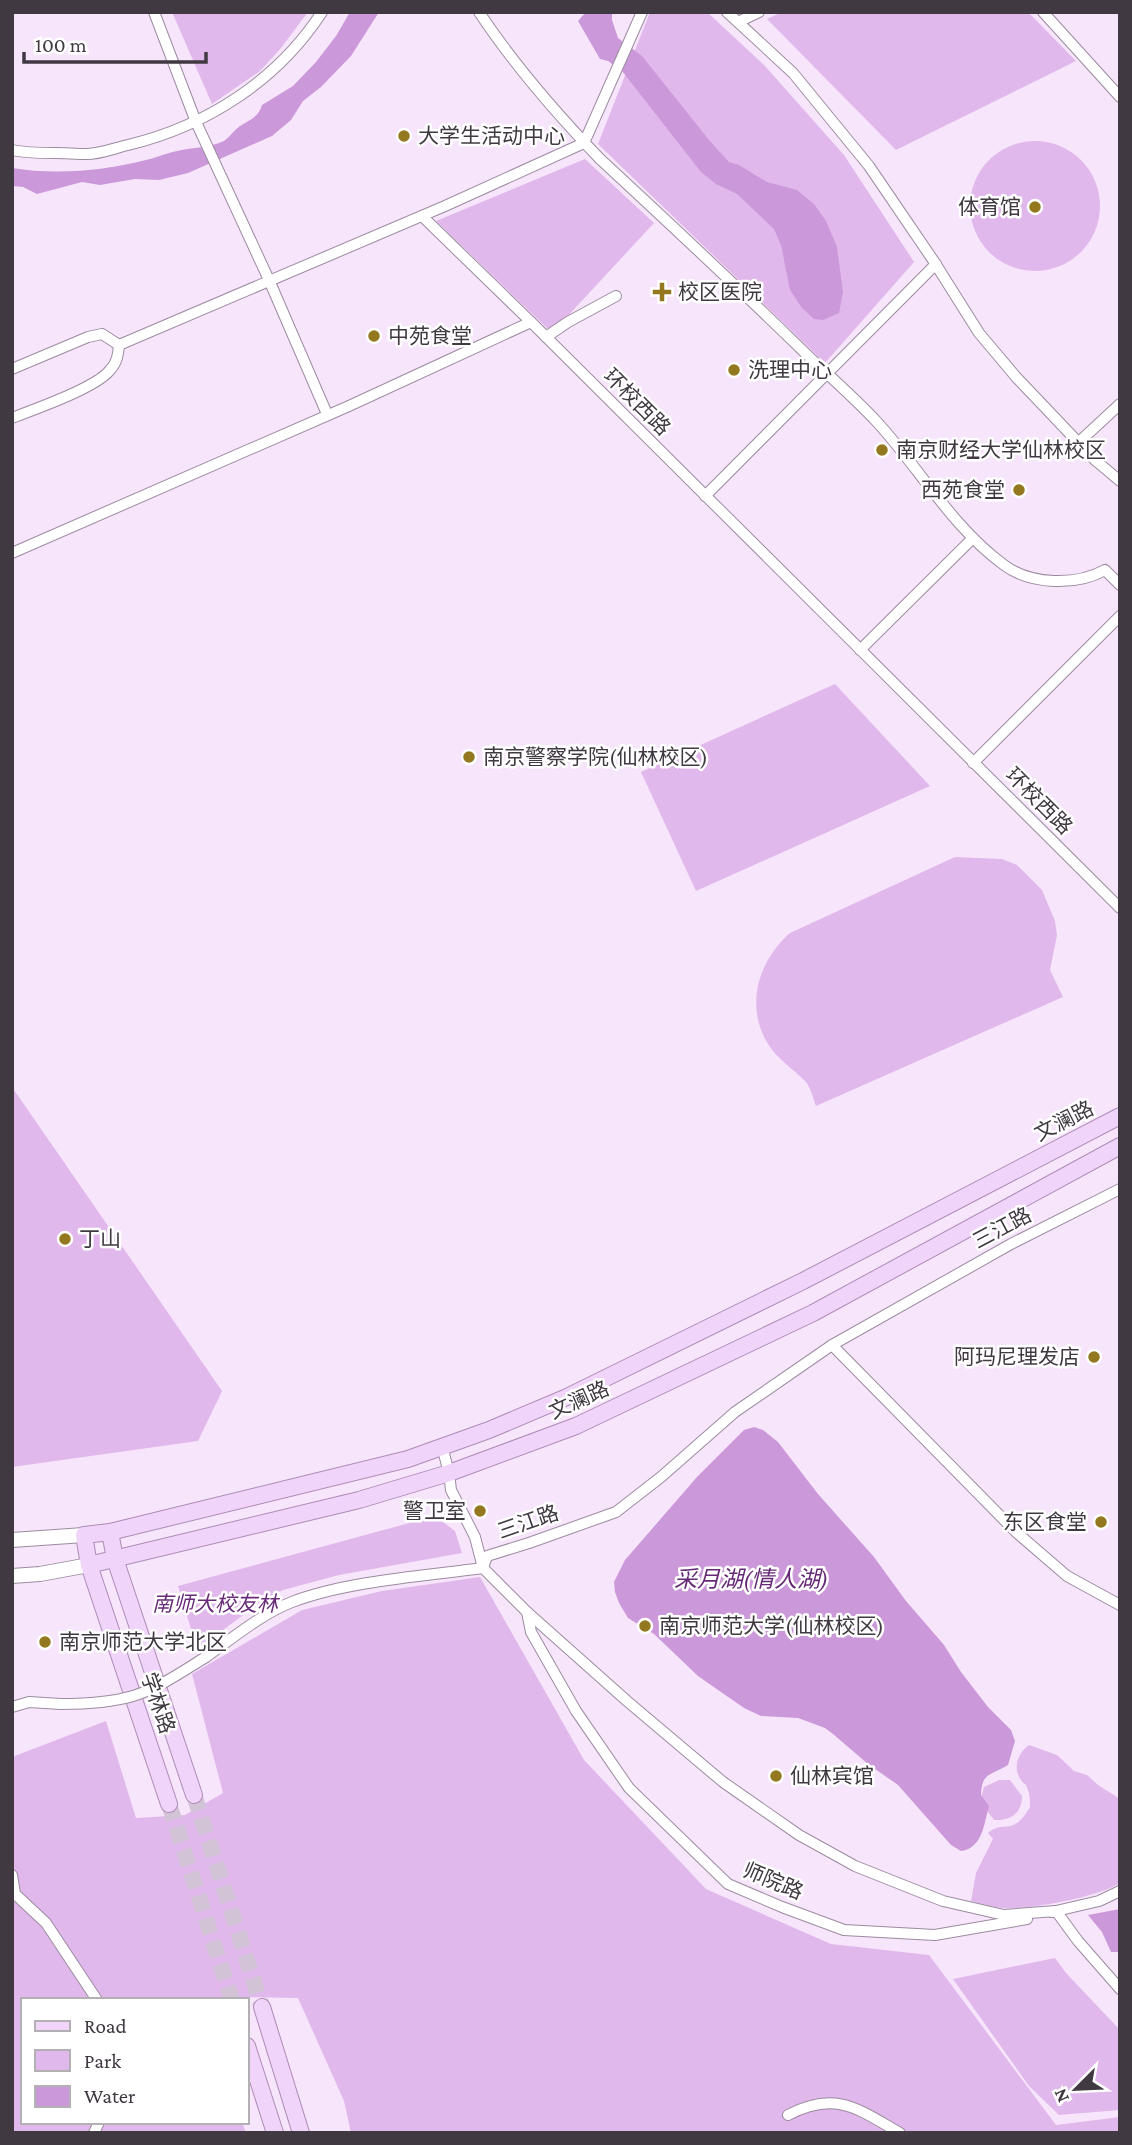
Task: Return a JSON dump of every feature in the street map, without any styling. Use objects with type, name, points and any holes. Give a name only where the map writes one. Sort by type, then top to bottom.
[{"type":"main road","name":"文澜路","points":[[12,1540],[110,1532],[408,1459],[489,1430],[567,1397],[803,1280],[1120,1116]]},
{"type":"main road","name":"文澜路","points":[[12,1576],[89,1565],[359,1500],[449,1473],[576,1426],[813,1313],[1120,1146]]},
{"type":"main road","name":"学林路","points":[[110,1532],[115,1559],[194,1795]]},
{"type":"main road","name":"学林路","points":[[84,1535],[89,1565],[169,1804]]},
{"type":"main road","points":[[262,2007],[301,2133]]},
{"type":"main road","points":[[248,2049],[275,2133]]},
{"type":"street","points":[[154,12],[196,122],[270,280],[327,414]]},
{"type":"street","points":[[12,149],[23,152],[89,154],[152,139],[196,122],[223,108],[282,62],[322,12]]},
{"type":"street","points":[[479,12],[540,92],[584,142],[877,422],[933,493],[973,537],[1005,566],[1019,573],[1073,581],[1091,578],[1105,570],[1120,585]]},
{"type":"street","points":[[119,345],[422,216],[584,142],[642,12]]},
{"type":"street","points":[[727,12],[793,73],[838,126],[869,166],[936,264],[979,333],[1016,377],[1120,481]]},
{"type":"street","points":[[738,22],[759,12]]},
{"type":"street","points":[[1043,12],[1120,97]]},
{"type":"street","name":"环校西路","points":[[422,216],[1120,908]]},
{"type":"street","points":[[705,496],[936,264]]},
{"type":"street","points":[[545,338],[616,296]]},
{"type":"street","points":[[12,553],[530,322]]},
{"type":"street","points":[[12,369],[88,337],[102,334],[119,345]]},
{"type":"street","points":[[12,418],[88,385],[108,373],[115,364],[119,345]]},
{"type":"street","points":[[1079,442],[1120,404]]},
{"type":"street","points":[[860,650],[973,537]]},
{"type":"street","points":[[973,763],[1120,615]]},
{"type":"street","name":"三江路","points":[[12,1707],[29,1702],[90,1704],[133,1696],[206,1657],[290,1602],[329,1590],[483,1568],[487,1556],[529,1544],[616,1511],[661,1477],[736,1412],[832,1345],[1011,1244],[1120,1189]]},
{"type":"street","points":[[832,1345],[1016,1532],[1067,1576],[1120,1605]]},
{"type":"street","name":"师院路","points":[[442,1446],[451,1490],[475,1537],[483,1568],[527,1612],[723,1782],[799,1835],[855,1866],[943,1901],[1004,1915],[1056,1911]]},
{"type":"street","name":"师院路","points":[[527,1612],[531,1632],[576,1711],[629,1788],[729,1884],[845,1930],[935,1935],[1008,1924],[1099,1901],[1120,1891]]},
{"type":"street","points":[[12,1875],[15,1895],[46,1923],[96,1998]]},
{"type":"street","points":[[1056,1911],[1120,1989]]},
{"type":"street","points":[[788,2115],[801,2108],[824,2102],[852,2105],[900,2133]]},
{"type":"green space","points":[[172,12],[308,12],[260,71],[212,104]]},
{"type":"green space","points":[[650,12],[707,12],[765,66],[844,155],[914,262],[825,363],[598,144]]},
{"type":"green space","points":[[782,12],[1028,12],[1076,61],[896,150],[767,19]]},
{"type":"green space","name":"体育馆","points":[[1035,141],[1060,146],[1081,160],[1095,181],[1100,206],[1095,231],[1081,252],[1060,266],[1035,271],[1010,266],[989,252],[975,231],[970,206],[975,181],[989,160],[1010,146]]},
{"type":"green space","points":[[585,159],[654,223],[552,333],[436,221]]},
{"type":"green space","points":[[835,684],[930,786],[696,891],[641,772]]},
{"type":"green space","points":[[955,857],[1002,859],[1017,865],[1042,890],[1055,921],[1057,935],[1050,970],[1063,997],[816,1106],[807,1084],[774,1052],[762,1032],[756,1002],[762,972],[769,958],[790,933]]},
{"type":"green space","name":"丁山","points":[[12,1087],[222,1391],[198,1441],[12,1467]]},
{"type":"green space","name":"南师大校友林","points":[[435,1516],[455,1531],[462,1553],[339,1575],[283,1590],[261,1602],[197,1649],[178,1586]]},
{"type":"green space","points":[[480,1577],[584,1760],[706,1889],[831,1944],[929,1955],[1056,2125],[1120,2117],[1120,2133],[351,2133],[344,2101],[298,1998],[244,1997],[21,1998],[21,2124],[243,2124],[246,2133],[12,2133],[12,1757],[106,1721],[136,1818],[185,1815],[223,1793],[192,1674],[302,1610],[382,1591]]},
{"type":"green space","points":[[1029,1745],[1057,1755],[1074,1771],[1087,1775],[1120,1799],[1120,1883],[1080,1898],[1029,1907],[1003,1908],[971,1901],[976,1873],[993,1839],[988,1833],[1018,1822],[1030,1807],[1029,1792],[1017,1771],[1019,1756]]},
{"type":"green space","points":[[999,1780],[1010,1780],[1022,1796],[1020,1807],[1014,1815],[994,1820],[980,1802],[984,1787]]},
{"type":"green space","points":[[1055,1958],[1120,2030],[1120,2110],[1059,2115],[1029,2086],[953,1979]]},
{"type":"water","points":[[350,12],[379,12],[351,56],[303,101],[291,120],[272,136],[188,173],[159,180],[135,179],[100,185],[82,182],[37,194],[23,187],[12,186],[12,168],[45,171],[96,169],[130,164],[224,141],[256,115],[262,105],[293,86],[316,62]]},
{"type":"water","points":[[586,12],[612,12],[618,38],[642,56],[729,162],[767,182],[797,190],[814,204],[826,221],[837,247],[843,292],[839,313],[823,320],[814,319],[802,308],[790,290],[781,245],[774,229],[737,194],[716,184],[701,172],[622,71],[600,59],[578,21]]},
{"type":"water","name":"采月湖(情人湖)","points":[[754,1427],[763,1430],[778,1442],[944,1645],[988,1707],[1011,1730],[1015,1741],[1008,1765],[985,1778],[983,1782],[981,1795],[989,1806],[981,1834],[968,1849],[961,1851],[951,1845],[898,1785],[825,1728],[798,1718],[761,1716],[744,1708],[698,1676],[654,1634],[628,1618],[619,1603],[614,1582],[625,1560],[697,1477],[744,1430]]},
{"type":"water","points":[[1120,1909],[1120,1952],[1111,1952],[1102,1932],[1088,1915]]},
{"type":"tunnel","points":[[194,1795],[262,2007]]},
{"type":"tunnel","points":[[169,1804],[231,1998]]},
{"type":"place","name":"大学生活动中心","points":[[404,136]]},
{"type":"place","name":"体育馆","points":[[1035,207]]},
{"type":"place","name":"校区医院","points":[[662,292]]},
{"type":"place","name":"中苑食堂","points":[[374,336]]},
{"type":"place","name":"洗理中心","points":[[734,370]]},
{"type":"place","name":"南京财经大学仙林校区","points":[[882,450]]},
{"type":"place","name":"西苑食堂","points":[[1019,490]]},
{"type":"place","name":"南京警察学院(仙林校区)","points":[[469,757]]},
{"type":"place","name":"丁山","points":[[65,1239]]},
{"type":"place","name":"阿玛尼理发店","points":[[1094,1357]]},
{"type":"place","name":"警卫室","points":[[480,1511]]},
{"type":"place","name":"东区食堂","points":[[1101,1522]]},
{"type":"place","name":"南京师范大学(仙林校区)","points":[[645,1626]]},
{"type":"place","name":"南京师范大学北区","points":[[45,1642]]},
{"type":"place","name":"仙林宾馆","points":[[776,1776]]}]
